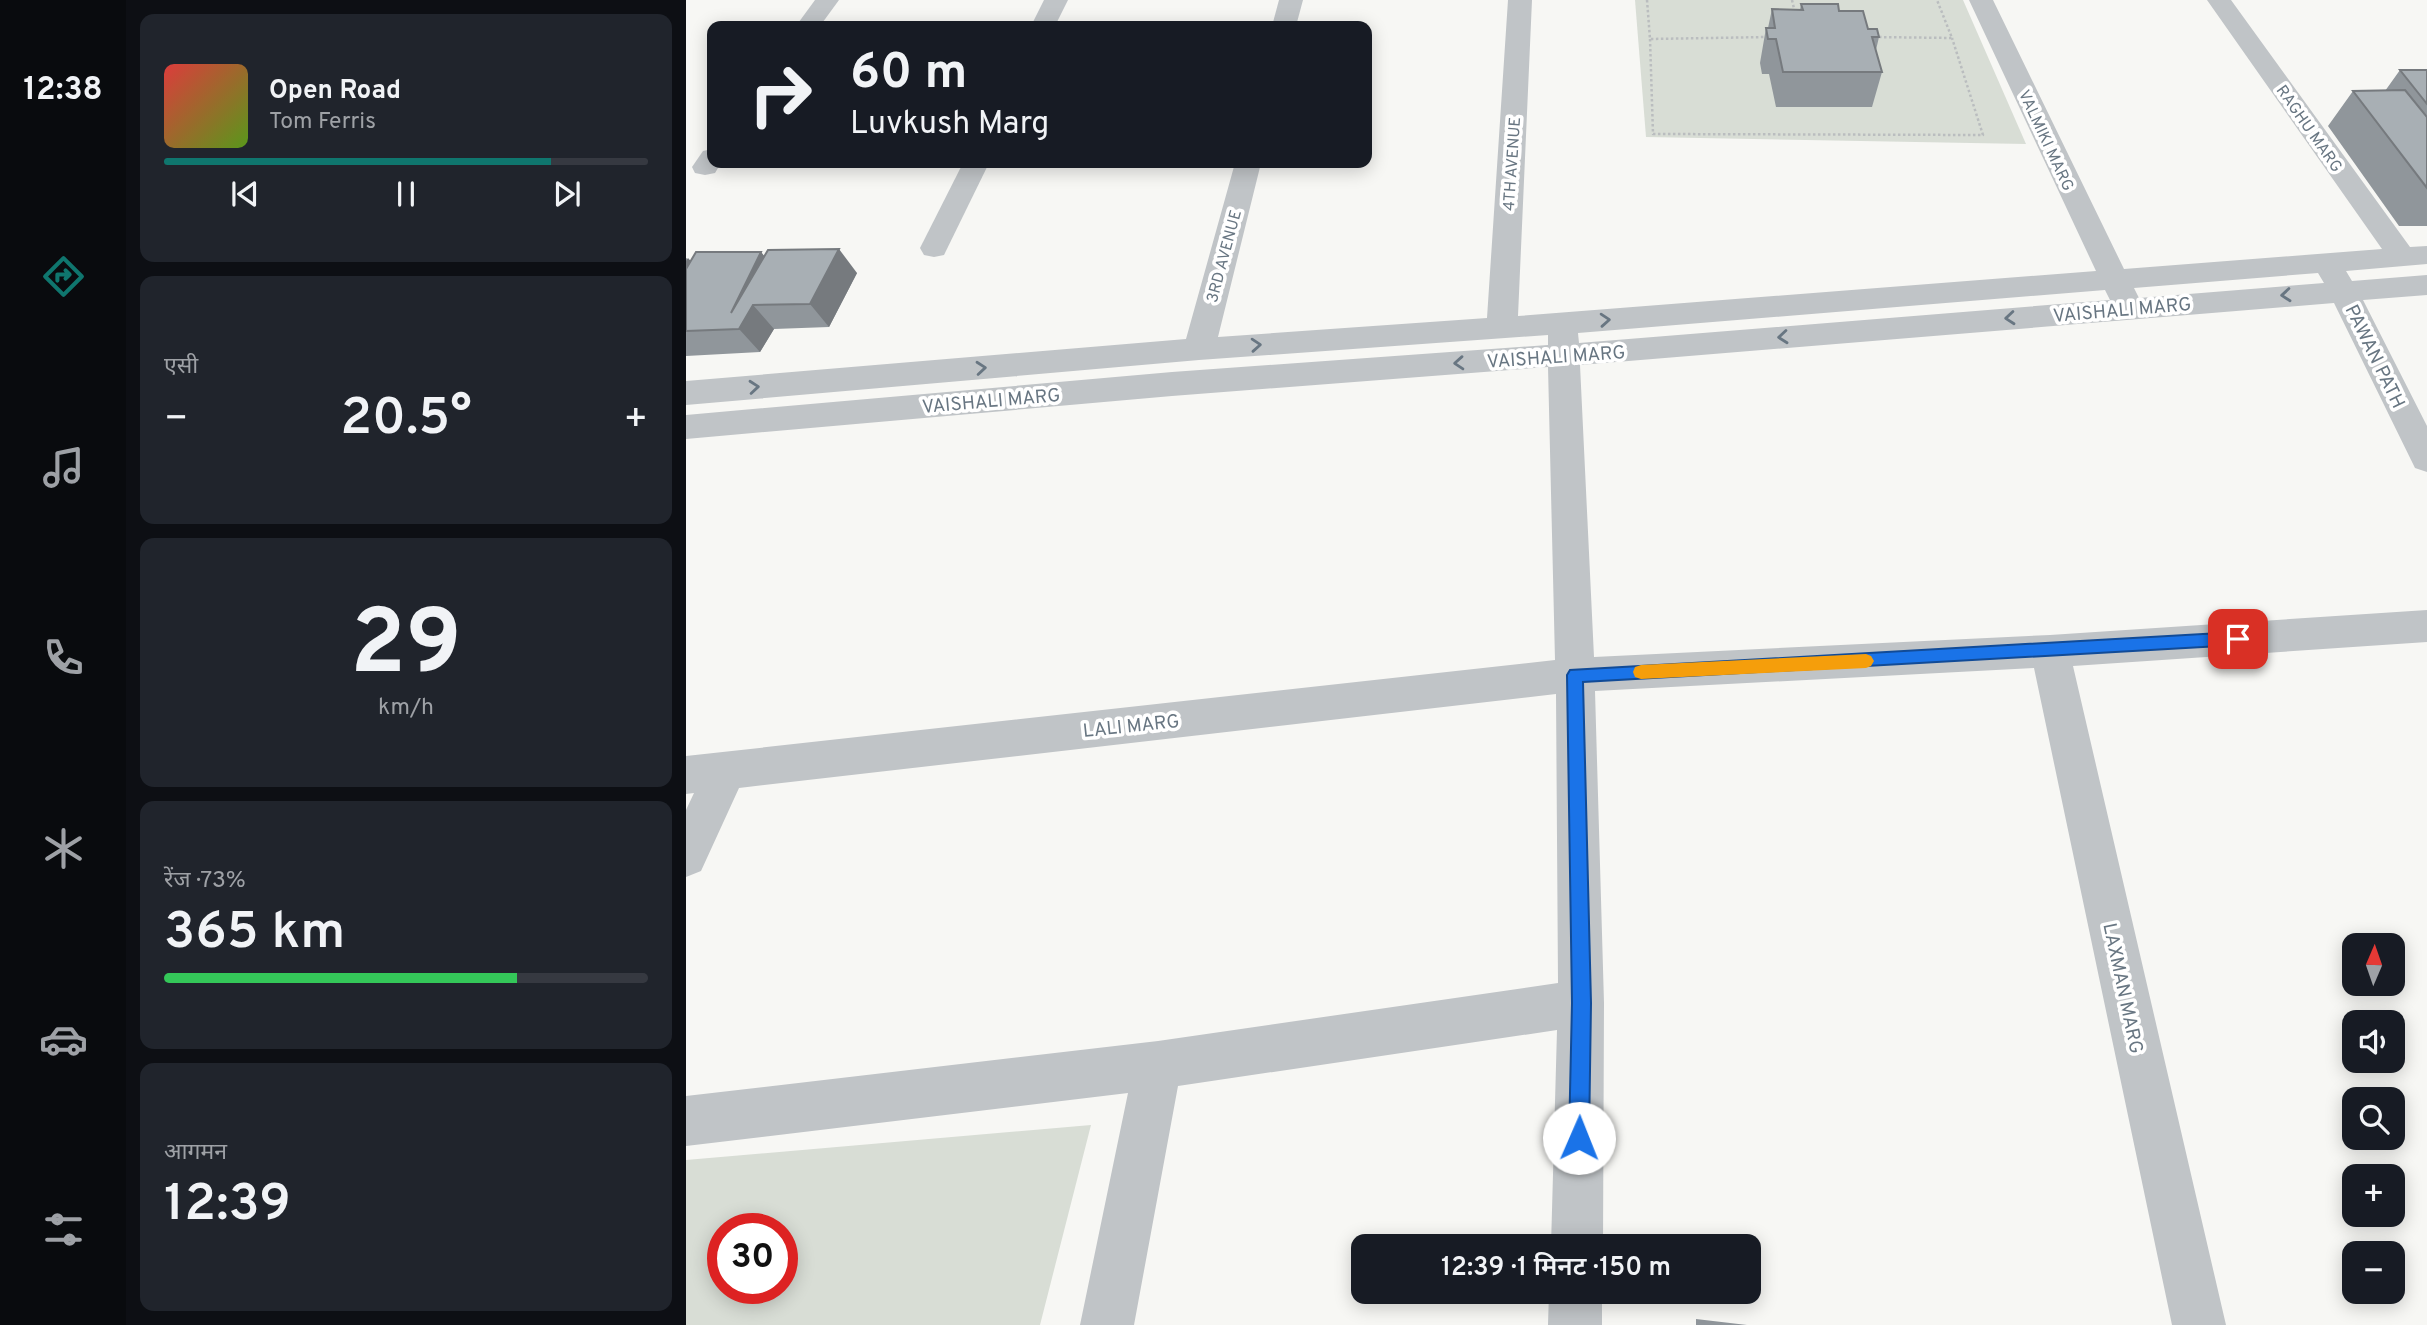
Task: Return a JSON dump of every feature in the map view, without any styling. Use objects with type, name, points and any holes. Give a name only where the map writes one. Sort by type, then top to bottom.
[{"type":"street","points":[[812,21],[827,0]]},
{"type":"street","points":[[1046,21],[1056,0]]},
{"type":"street","points":[[1285,21],[1291,0]]},
{"type":"street","name":"4TH AVENUE","points":[[1502,328],[1520,0]]},
{"type":"street","name":"VALMIKI MARG","points":[[1981,0],[2129,308]]},
{"type":"street","name":"RAGHU MARG","points":[[2219,0],[2414,255]]},
{"type":"street","points":[[934,248],[974,168]]},
{"type":"street","name":"3RD AVENUE","points":[[1199,349],[1247,168]]},
{"type":"street","name":"VAISHALI MARG","points":[[686,427],[1172,384],[2114,281],[2414,255]]},
{"type":"street","name":"PAWAN PATH","points":[[2324,262],[2343,290],[2427,460]]},
{"type":"street","name":"VAISHALI MARG","points":[[686,393],[1199,349],[1502,328],[1564,340],[2129,308],[2427,285]]},
{"type":"street","points":[[1564,340],[1575,675],[1581,1003],[1577,1234]]},
{"type":"street","name":"LALI MARG","points":[[706,773],[1575,675],[2050,651],[2427,626]]},
{"type":"street","name":"LAXMAN MARG","points":[[2050,651],[2199,1325]]},
{"type":"street","points":[[686,856],[706,773]]},
{"type":"street","points":[[686,1121],[1158,1065],[1581,1003]]},
{"type":"street","points":[[1107,1325],[1158,1065]]},
{"type":"street","points":[[1576,1304],[1576,1325]]},
{"type":"path","points":[[1647,0],[1653,134],[1983,135],[1952,37],[1937,0]]},
{"type":"path","points":[[1792,0],[1798,24]]},
{"type":"path","points":[[1650,39],[1773,36]]},
{"type":"path","points":[[1870,37],[1952,37]]},
{"type":"shaded area","points":[[1635,0],[1963,0],[2026,144],[1646,137]]},
{"type":"shaded area","points":[[1091,1125],[1040,1325],[686,1325],[686,1160]]},
{"type":"building","points":[[1801,4],[1838,4],[1839,11],[1863,11],[1868,29],[1877,29],[1879,37],[1872,37],[1882,72],[1783,72],[1776,39],[1768,39],[1766,28],[1775,28],[1772,9],[1803,10]]},
{"type":"building","points":[[2400,70],[2427,70],[2427,104]]},
{"type":"building","points":[[2405,90],[2427,117],[2427,188],[2353,91]]},
{"type":"building","points":[[839,249],[810,304],[753,305],[739,329],[686,331],[686,269],[696,252],[761,252],[731,313],[768,250]]},
{"type":"slow traffic","points":[[1641,672],[1866,661]]},
{"type":"route","points":[[1579,1138],[1581,1003],[1575,675],[2238,639]]}]
